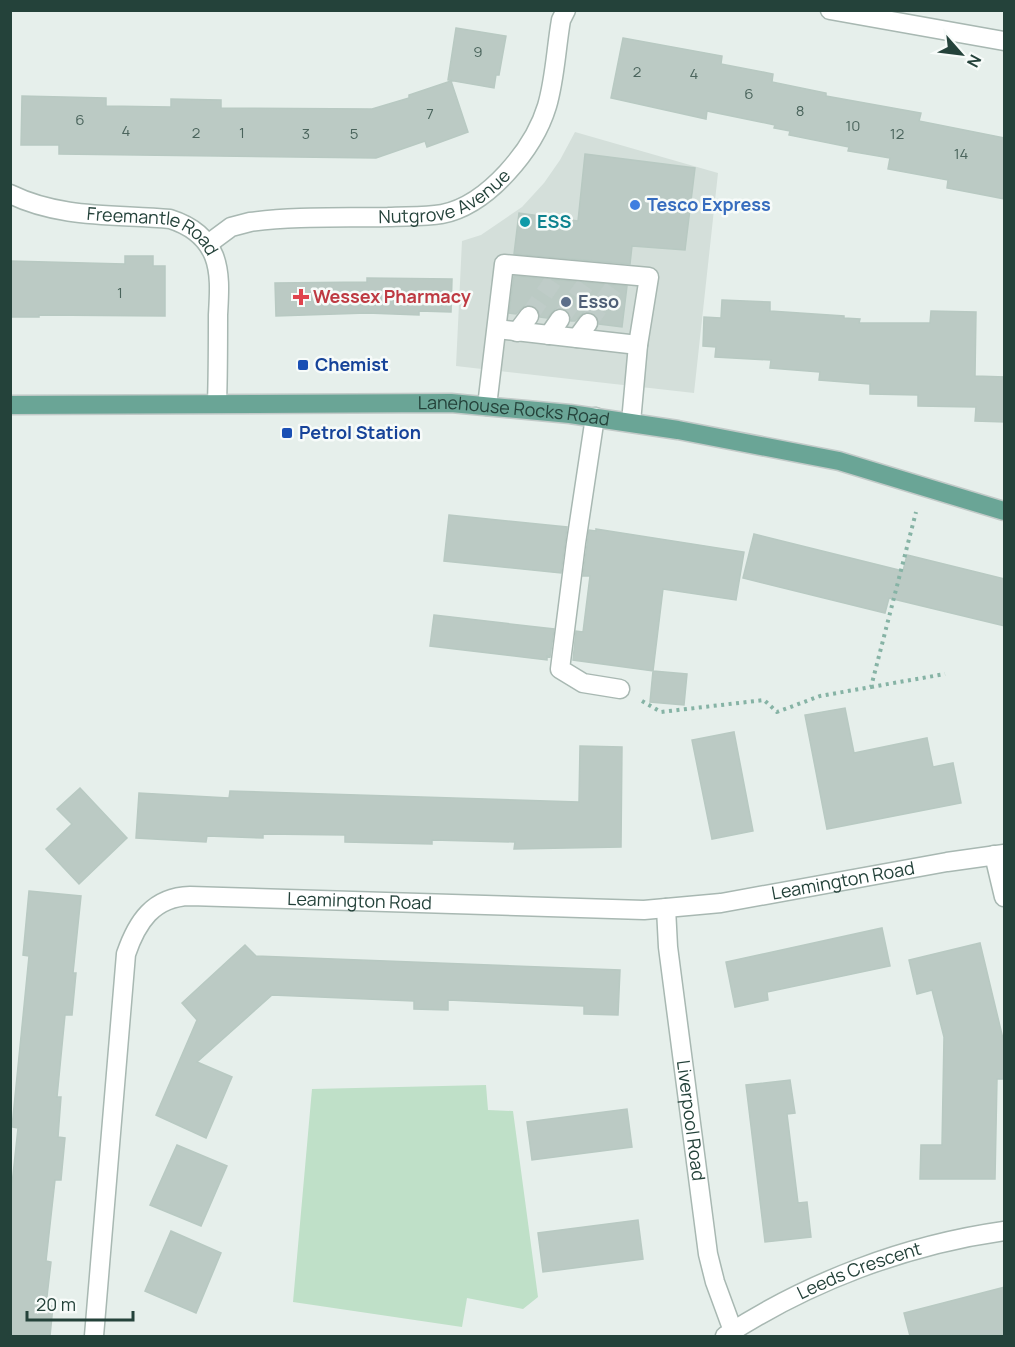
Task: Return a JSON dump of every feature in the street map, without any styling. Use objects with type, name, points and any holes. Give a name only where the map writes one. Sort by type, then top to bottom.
[{"type":"main road","name":"Lanehouse Rocks Road","points":[[10,405],[451,403],[595,417],[839,461],[1005,511]]},
{"type":"street","name":"Nutgrove Avenue","points":[[208,244],[231,227],[250,222],[430,215],[459,209],[473,201],[503,176],[529,146],[539,128],[547,106],[561,21],[566,10]]},
{"type":"street","points":[[830,10],[916,18],[1005,41]]},
{"type":"street","name":"Freemantle Road","points":[[10,194],[45,207],[75,213],[170,219],[198,233],[208,244],[214,256],[219,282],[217,404]]},
{"type":"street","points":[[487,406],[504,264],[558,275],[618,281],[648,277],[638,345],[631,422]]},
{"type":"street","points":[[517,332],[529,315]]},
{"type":"street","points":[[549,335],[561,320]]},
{"type":"street","points":[[497,329],[549,335],[582,330],[638,345]]},
{"type":"street","points":[[595,417],[560,669],[583,683],[620,688]]},
{"type":"street","points":[[999,855],[1005,897]]},
{"type":"street","name":"Leamington Road","points":[[94,1336],[126,954],[137,928],[152,909],[169,899],[190,896],[619,910],[666,908],[721,903],[999,855]]},
{"type":"street","name":"Liverpool Road","points":[[666,908],[668,947],[708,1254],[729,1334]]},
{"type":"street","name":"Leeds Crescent","points":[[729,1334],[802,1292],[851,1271],[923,1249],[1005,1231]]},
{"type":"path","points":[[872,687],[923,486]]},
{"type":"path","points":[[620,688],[661,712],[764,700],[777,712],[820,696],[945,674]]},
{"type":"shaded area","points":[[575,132],[718,173],[694,393],[456,366],[462,241],[481,235],[522,207],[544,183]]},
{"type":"green space","points":[[486,1085],[488,1110],[513,1111],[538,1297],[523,1309],[467,1298],[462,1327],[293,1302],[312,1089]]},
{"type":"building","points":[[456,28],[506,36],[499,75],[496,75],[494,88],[448,80]]},
{"type":"building","points":[[623,38],[722,56],[721,64],[773,74],[772,82],[826,93],[826,96],[921,113],[919,121],[1005,138],[1005,199],[947,188],[948,180],[888,169],[890,158],[848,151],[849,147],[789,135],[790,131],[774,128],[775,125],[707,111],[706,119],[611,98]]},
{"type":"building","points":[[451,81],[468,132],[427,147],[425,141],[376,158],[59,154],[59,145],[21,145],[22,96],[106,98],[106,106],[171,107],[171,99],[221,100],[221,108],[372,109],[409,98],[409,95]]},
{"type":"building","name":"Tesco Express","points":[[585,154],[695,168],[685,250],[632,246],[630,264],[514,254],[519,213],[578,221]]},
{"type":"building","points":[[125,256],[153,256],[153,266],[165,266],[165,316],[39,315],[39,317],[10,317],[10,261],[125,264]]},
{"type":"building","name":"Esso","points":[[514,276],[627,286],[622,327],[599,324],[598,318],[590,312],[583,313],[575,321],[571,321],[570,314],[561,308],[555,309],[547,318],[540,317],[536,307],[530,305],[524,306],[516,314],[509,313]]},
{"type":"building","points":[[367,278],[452,279],[451,312],[419,311],[419,315],[367,313],[276,316],[275,283],[367,282]]},
{"type":"building","points":[[722,300],[770,302],[770,311],[844,316],[844,318],[860,319],[859,323],[930,323],[931,311],[976,312],[975,376],[1005,377],[1005,422],[975,421],[976,407],[918,406],[918,395],[870,394],[870,384],[819,380],[820,372],[770,368],[771,360],[715,357],[716,347],[703,346],[704,317],[721,318]]},
{"type":"building","points":[[449,515],[567,527],[561,573],[444,561]]},
{"type":"building","points":[[596,529],[744,552],[736,600],[663,589],[653,671],[573,660],[576,631],[583,632],[590,576],[583,576],[589,530],[596,531]]},
{"type":"building","points":[[754,534],[903,571],[907,555],[1005,579],[1005,626],[889,598],[885,613],[743,578]]},
{"type":"building","points":[[434,615],[554,629],[550,657],[547,656],[547,660],[430,646]]},
{"type":"building","points":[[653,671],[687,674],[684,705],[650,702]]},
{"type":"building","points":[[845,708],[854,753],[927,738],[933,767],[953,763],[961,803],[827,829],[805,715]]},
{"type":"building","points":[[734,732],[753,831],[712,839],[692,740]]},
{"type":"building","points":[[580,746],[622,747],[621,847],[514,849],[515,842],[432,840],[432,844],[345,842],[345,835],[263,834],[263,838],[207,836],[206,842],[136,838],[139,793],[229,798],[230,791],[579,802]]},
{"type":"building","points":[[80,788],[127,838],[79,884],[46,849],[72,824],[57,809]]},
{"type":"building","points":[[29,891],[81,896],[73,973],[76,973],[72,1015],[65,1015],[57,1097],[61,1097],[58,1137],[65,1138],[61,1180],[55,1180],[46,1261],[51,1262],[46,1305],[53,1306],[50,1336],[10,1336],[10,1203],[18,1128],[12,1127],[29,956],[23,955]]},
{"type":"building","points":[[882,928],[890,966],[767,992],[768,1000],[735,1007],[726,962]]},
{"type":"building","points":[[980,943],[1005,1047],[1005,1079],[997,1079],[995,1179],[920,1179],[921,1145],[942,1145],[944,1037],[932,990],[917,994],[909,960]]},
{"type":"building","points":[[245,945],[256,956],[620,970],[618,1015],[584,1014],[584,1006],[448,1000],[448,1010],[414,1009],[414,1001],[272,995],[197,1062],[232,1077],[206,1138],[156,1115],[197,1020],[182,1003]]},
{"type":"building","points":[[790,1080],[795,1113],[787,1114],[798,1203],[807,1202],[811,1237],[765,1242],[746,1085]]},
{"type":"building","points":[[627,1109],[632,1147],[532,1160],[527,1122]]},
{"type":"building","points":[[177,1145],[227,1166],[201,1226],[150,1205]]},
{"type":"building","points":[[638,1220],[643,1259],[543,1272],[538,1233]]},
{"type":"building","points":[[171,1231],[221,1253],[196,1313],[145,1291]]},
{"type":"building","points":[[1005,1287],[1005,1335],[910,1336],[904,1313]]},
{"type":"tunnel","points":[[529,316],[553,281]]},
{"type":"tunnel","points":[[560,319],[585,285]]},
{"type":"tunnel","points":[[588,323],[613,288]]},
{"type":"place","name":"Tesco Express","points":[[635,205]]},
{"type":"place","name":"ESS","points":[[525,222]]},
{"type":"place","name":"Wessex Pharmacy","points":[[301,297]]},
{"type":"place","name":"Esso","points":[[566,302]]},
{"type":"place","name":"Chemist","points":[[303,365]]},
{"type":"place","name":"Petrol Station","points":[[287,433]]}]
